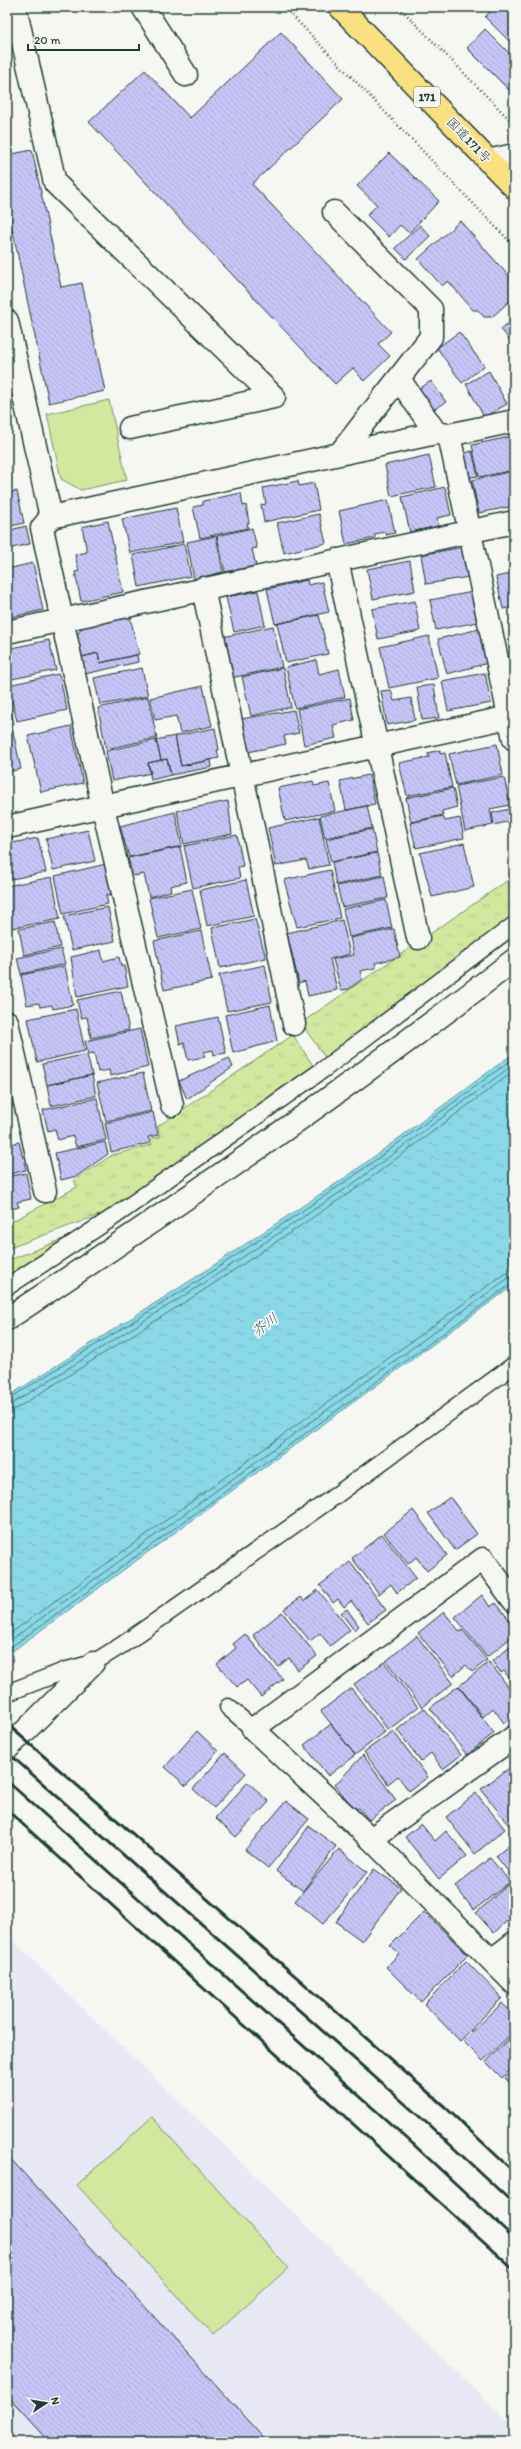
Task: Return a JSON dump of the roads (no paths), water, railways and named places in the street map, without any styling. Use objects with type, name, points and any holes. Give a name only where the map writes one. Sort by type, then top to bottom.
[{"type":"highway","name":"国道171号","points":[[340,7],[514,188]]},
{"type":"street","points":[[16,7],[55,183],[274,397],[130,428]]},
{"type":"street","points":[[143,7],[186,75]]},
{"type":"street","points":[[488,161],[514,155]]},
{"type":"street","points":[[334,212],[431,309],[430,337],[341,452]]},
{"type":"street","points":[[7,322],[51,517]]},
{"type":"street","points":[[399,379],[443,434],[470,532],[512,717],[514,739]]},
{"type":"street","points":[[172,1105],[103,807],[42,528],[51,517],[341,452],[514,421]]},
{"type":"street","points":[[7,632],[203,588],[514,522]]},
{"type":"street","points":[[337,560],[418,938]]},
{"type":"street","points":[[203,588],[294,1024]]},
{"type":"street","points":[[7,827],[512,717]]},
{"type":"street","points":[[7,1319],[182,1203],[432,1024],[514,960]]},
{"type":"street","points":[[7,1022],[45,1191]]},
{"type":"street","points":[[514,1601],[483,1559],[253,1729],[371,1839],[514,1983]]},
{"type":"street","points":[[7,1749],[93,1664]]},
{"type":"street","points":[[371,1839],[514,1737]]},
{"type":"street","points":[[492,1960],[514,1943]]},
{"type":"lane","points":[[7,1288],[112,1218],[324,1069],[514,925]]},
{"type":"lane","points":[[7,1692],[64,1671],[93,1664],[331,1499],[514,1365]]},
{"type":"lane","points":[[228,1707],[253,1729]]},
{"type":"water","name":"芥川","points":[[514,1053],[514,1285],[7,1655],[7,1397],[193,1279],[349,1175]]},
{"type":"railway","points":[[7,1724],[445,2107],[514,2172]]},
{"type":"railway","points":[[7,1752],[429,2125],[514,2204]]},
{"type":"railway","points":[[7,1781],[412,2143],[514,2238]]},
{"type":"railway","points":[[7,1810],[514,2270]]}]
